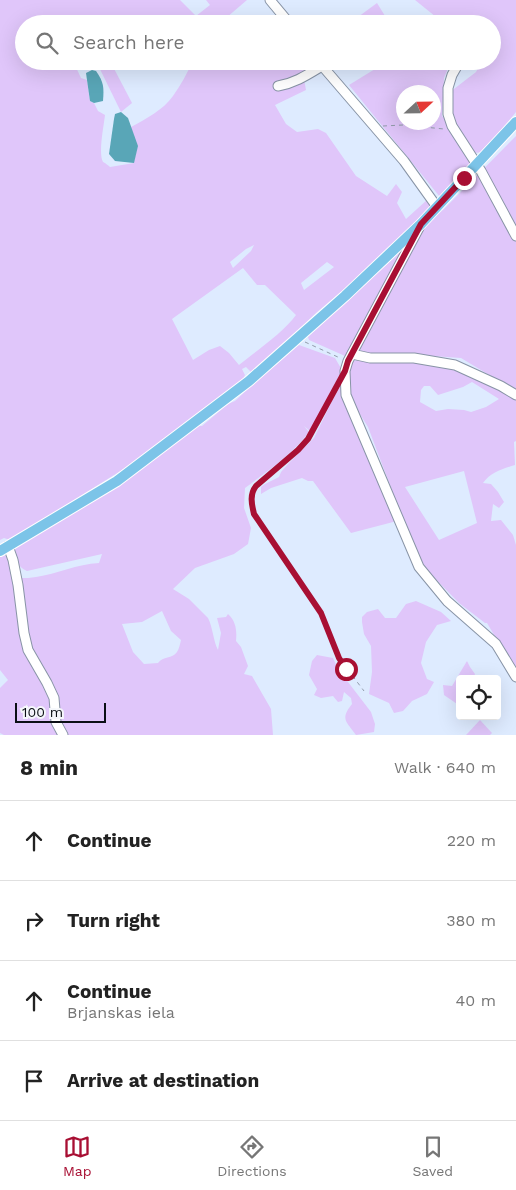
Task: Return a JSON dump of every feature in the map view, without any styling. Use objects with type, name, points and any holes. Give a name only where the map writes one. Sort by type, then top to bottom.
[{"type":"main road","points":[[4,549],[117,481],[249,381],[346,296],[421,224],[516,122]]},
{"type":"street","points":[[270,0],[282,15]]},
{"type":"street","points":[[278,86],[300,79],[312,70]]},
{"type":"street","points":[[325,70],[404,161],[439,206]]},
{"type":"street","points":[[455,70],[448,88],[448,114],[452,126],[481,171],[516,236]]},
{"type":"street","points":[[421,224],[350,358],[345,371],[346,395],[419,567],[448,601],[496,644],[516,677]]},
{"type":"street","points":[[350,358],[414,358],[455,365],[516,395]]},
{"type":"street","points":[[4,549],[13,560],[28,650],[54,698],[56,722],[64,735]]},
{"type":"path","points":[[372,124],[440,129],[452,126]]},
{"type":"path","points":[[298,338],[350,358]]},
{"type":"path","points":[[345,371],[308,439],[252,490],[252,504],[254,514],[321,613],[339,658],[364,691]]},
{"type":"shaded area","points":[[0,0],[180,0],[195,15],[15,15],[15,70],[77,70],[81,78],[87,80],[90,101],[94,103],[98,111],[105,115],[101,152],[103,162],[110,167],[134,163],[131,127],[164,106],[176,92],[188,70],[320,70],[304,79],[306,90],[275,105],[286,124],[297,132],[318,129],[326,133],[356,176],[387,196],[396,184],[402,192],[397,203],[406,219],[428,199],[432,205],[404,236],[317,312],[293,335],[292,339],[251,372],[246,367],[242,369],[245,375],[242,381],[130,465],[10,540],[4,538],[0,540]],"holes":[[[254,245],[251,251],[233,268],[230,262]],[[327,262],[334,267],[304,290],[301,283]],[[243,268],[257,285],[265,285],[296,315],[277,335],[239,365],[220,346],[209,350],[193,360],[172,319]]]},
{"type":"shaded area","points":[[206,0],[247,0],[230,15],[197,15],[210,5]]},
{"type":"shaded area","points":[[415,0],[516,0],[516,112],[487,147],[477,153],[472,152],[451,117],[450,92],[477,70],[501,70],[501,15],[434,15]]},
{"type":"shaded area","points":[[377,3],[384,15],[361,15]]},
{"type":"shaded area","points":[[100,70],[115,70],[132,103],[121,112]]},
{"type":"shaded area","points":[[373,70],[447,70],[444,78],[442,116],[470,163],[440,197],[349,85]]},
{"type":"shaded area","points":[[516,136],[516,391],[461,358],[361,352],[360,344],[420,231]]},
{"type":"shaded area","points":[[400,252],[388,281],[345,356],[309,340],[308,337]]},
{"type":"shaded area","points":[[299,345],[335,358],[342,370],[310,431],[304,426],[309,432],[295,448],[245,488],[244,508],[251,528],[248,544],[234,554],[195,568],[173,589],[189,599],[208,618],[218,650],[221,633],[217,618],[226,617],[228,614],[233,620],[236,630],[236,641],[241,647],[248,666],[244,674],[252,676],[271,709],[273,735],[66,735],[30,650],[20,578],[44,576],[83,565],[99,563],[102,554],[27,571],[19,565],[13,550],[145,466],[198,426],[202,426]],"holes":[[[162,611],[171,631],[181,640],[177,652],[158,663],[144,664],[133,652],[122,624],[142,622]]]},
{"type":"shaded area","points":[[357,360],[434,363],[462,371],[516,397],[515,465],[493,474],[483,483],[491,484],[504,502],[499,508],[493,504],[491,521],[501,520],[513,535],[516,545],[516,672],[487,623],[459,603],[419,562],[368,427],[348,392],[349,370],[352,362]],"holes":[[[472,382],[499,399],[486,407],[471,412],[448,409],[436,411],[420,402],[421,390],[424,386],[430,386],[438,395]],[[464,471],[477,523],[439,540],[405,487]]]},
{"type":"shaded area","points":[[342,384],[397,521],[351,533],[313,481],[302,478],[271,488],[261,494],[261,487],[279,477],[289,463],[314,438]]},
{"type":"shaded area","points":[[1,555],[7,556],[9,560],[17,596],[19,630],[22,643],[50,695],[52,721],[58,735],[4,735],[0,733],[0,688],[8,680],[0,670]]},
{"type":"shaded area","points":[[416,601],[441,612],[451,621],[437,625],[426,642],[421,663],[427,679],[434,682],[427,694],[412,701],[403,711],[394,713],[389,703],[369,694],[372,672],[371,646],[364,634],[362,617],[367,612],[378,609],[385,618],[396,618],[406,604]]},
{"type":"shaded area","points":[[317,655],[333,658],[338,669],[371,712],[375,724],[374,732],[356,735],[349,726],[345,717],[352,704],[351,698],[344,692],[342,701],[338,702],[333,696],[321,698],[314,695],[317,689],[309,675],[312,661]]},
{"type":"shaded area","points":[[467,661],[475,674],[475,675],[459,675]]},
{"type":"shaded area","points":[[456,679],[456,703],[444,695],[443,685],[452,686]]},
{"type":"shaded area","points":[[480,720],[492,733],[490,735],[466,735]]},
{"type":"water","points":[[92,70],[96,71],[99,75],[103,89],[103,101],[94,103],[90,101],[86,73]]},
{"type":"water","points":[[121,112],[128,118],[138,146],[134,163],[115,161],[109,154],[115,114]]},
{"type":"route","points":[[346,669],[339,658],[321,613],[254,514],[252,490],[308,439],[421,224],[464,178]]}]
